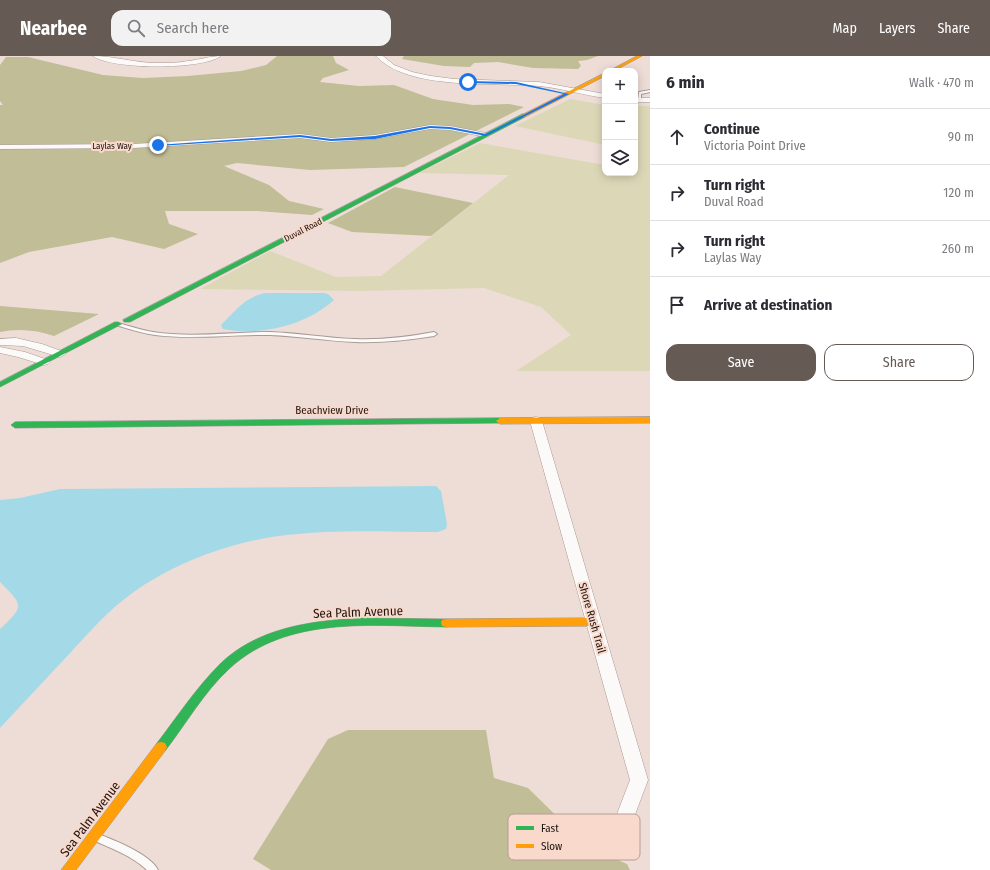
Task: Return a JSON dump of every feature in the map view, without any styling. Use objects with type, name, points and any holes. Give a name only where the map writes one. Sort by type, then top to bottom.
[{"type":"main road","points":[[617,68],[640,56]]},
{"type":"main road","name":"Duval Road","points":[[0,385],[602,76]]},
{"type":"main road","name":"Beachview Drive","points":[[15,425],[650,420]]},
{"type":"main road","name":"Sea Palm Avenue","points":[[68,870],[213,679],[237,655],[250,646],[289,630],[337,624],[593,622]]},
{"type":"street","points":[[96,56],[125,63],[155,64],[194,61],[218,56]]},
{"type":"street","points":[[379,56],[394,66],[427,76],[468,82],[516,83],[602,96]]},
{"type":"street","points":[[570,92],[602,100]]},
{"type":"street","points":[[638,101],[650,102]]},
{"type":"street","name":"Laylas Way","points":[[0,147],[134,146],[300,136],[331,140],[375,137],[430,127],[450,128],[486,135]]},
{"type":"street","points":[[0,342],[20,341],[60,354]]},
{"type":"street","points":[[0,350],[21,354],[44,362]]},
{"type":"street","name":"Shore Rush Trail","points":[[536,421],[639,780],[626,814]]},
{"type":"lane","points":[[638,97],[640,93],[650,91]]},
{"type":"lane","points":[[118,324],[143,332],[203,336],[272,334],[348,341],[404,339],[434,334]]},
{"type":"lane","points":[[93,836],[130,852],[142,859],[152,870]]},
{"type":"shaded area","points":[[277,56],[333,56],[336,63],[349,70],[323,78],[320,82],[359,86],[394,85],[433,99],[473,105],[509,104],[524,107],[404,167],[310,170],[237,163],[224,166],[269,185],[289,201],[324,209],[312,215],[257,211],[165,211],[169,224],[198,234],[164,249],[112,237],[29,252],[0,263],[0,105],[3,105],[0,101],[0,65],[6,57],[28,57],[103,75],[143,78],[188,76],[241,71],[266,65]]},
{"type":"shaded area","points":[[404,56],[598,56],[587,60],[578,61],[581,66],[578,69],[533,68],[498,62],[474,63],[470,67],[444,66],[402,59]]},
{"type":"shaded area","points":[[570,99],[602,104],[602,144],[515,126]]},
{"type":"shaded area","points":[[638,106],[650,106],[650,371],[516,371],[571,335],[541,307],[484,288],[361,291],[200,289],[270,251],[336,277],[381,276],[509,175],[419,173],[480,143],[602,164],[602,176],[638,176]]},
{"type":"shaded area","points":[[395,187],[473,203],[431,236],[352,232],[328,223]]},
{"type":"shaded area","points":[[0,306],[99,314],[54,336],[27,330],[0,332]]},
{"type":"shaded area","points":[[348,730],[486,730],[494,778],[528,788],[554,814],[508,814],[508,860],[618,860],[627,864],[630,870],[271,870],[253,859],[328,739]]},
{"type":"water","points":[[266,293],[324,293],[328,294],[334,300],[310,316],[282,327],[252,331],[223,329],[221,325],[241,305],[252,297]]},
{"type":"water","points":[[436,486],[441,491],[447,524],[446,529],[438,532],[362,531],[287,535],[246,542],[226,548],[185,563],[166,572],[131,594],[107,614],[0,728],[0,629],[14,615],[18,606],[14,596],[0,582],[0,500],[20,498],[60,489]]},
{"type":"traffic: fast","points":[[127,320],[523,116]]},
{"type":"traffic: fast","points":[[0,385],[118,324]]},
{"type":"traffic: fast","points":[[15,425],[500,421]]},
{"type":"traffic: fast","points":[[161,747],[200,695],[225,666],[248,648],[273,636],[301,628],[330,624],[359,622],[446,623]]},
{"type":"traffic: slow","points":[[617,68],[640,56]]},
{"type":"traffic: slow","points":[[523,116],[602,76]]},
{"type":"traffic: slow","points":[[500,421],[650,420]]},
{"type":"traffic: slow","points":[[446,623],[593,622]]},
{"type":"traffic: slow","points":[[68,870],[161,747]]},
{"type":"route","points":[[158,145],[300,136],[331,140],[375,137],[430,127],[450,128],[486,135],[567,94],[516,83],[468,82]]}]
